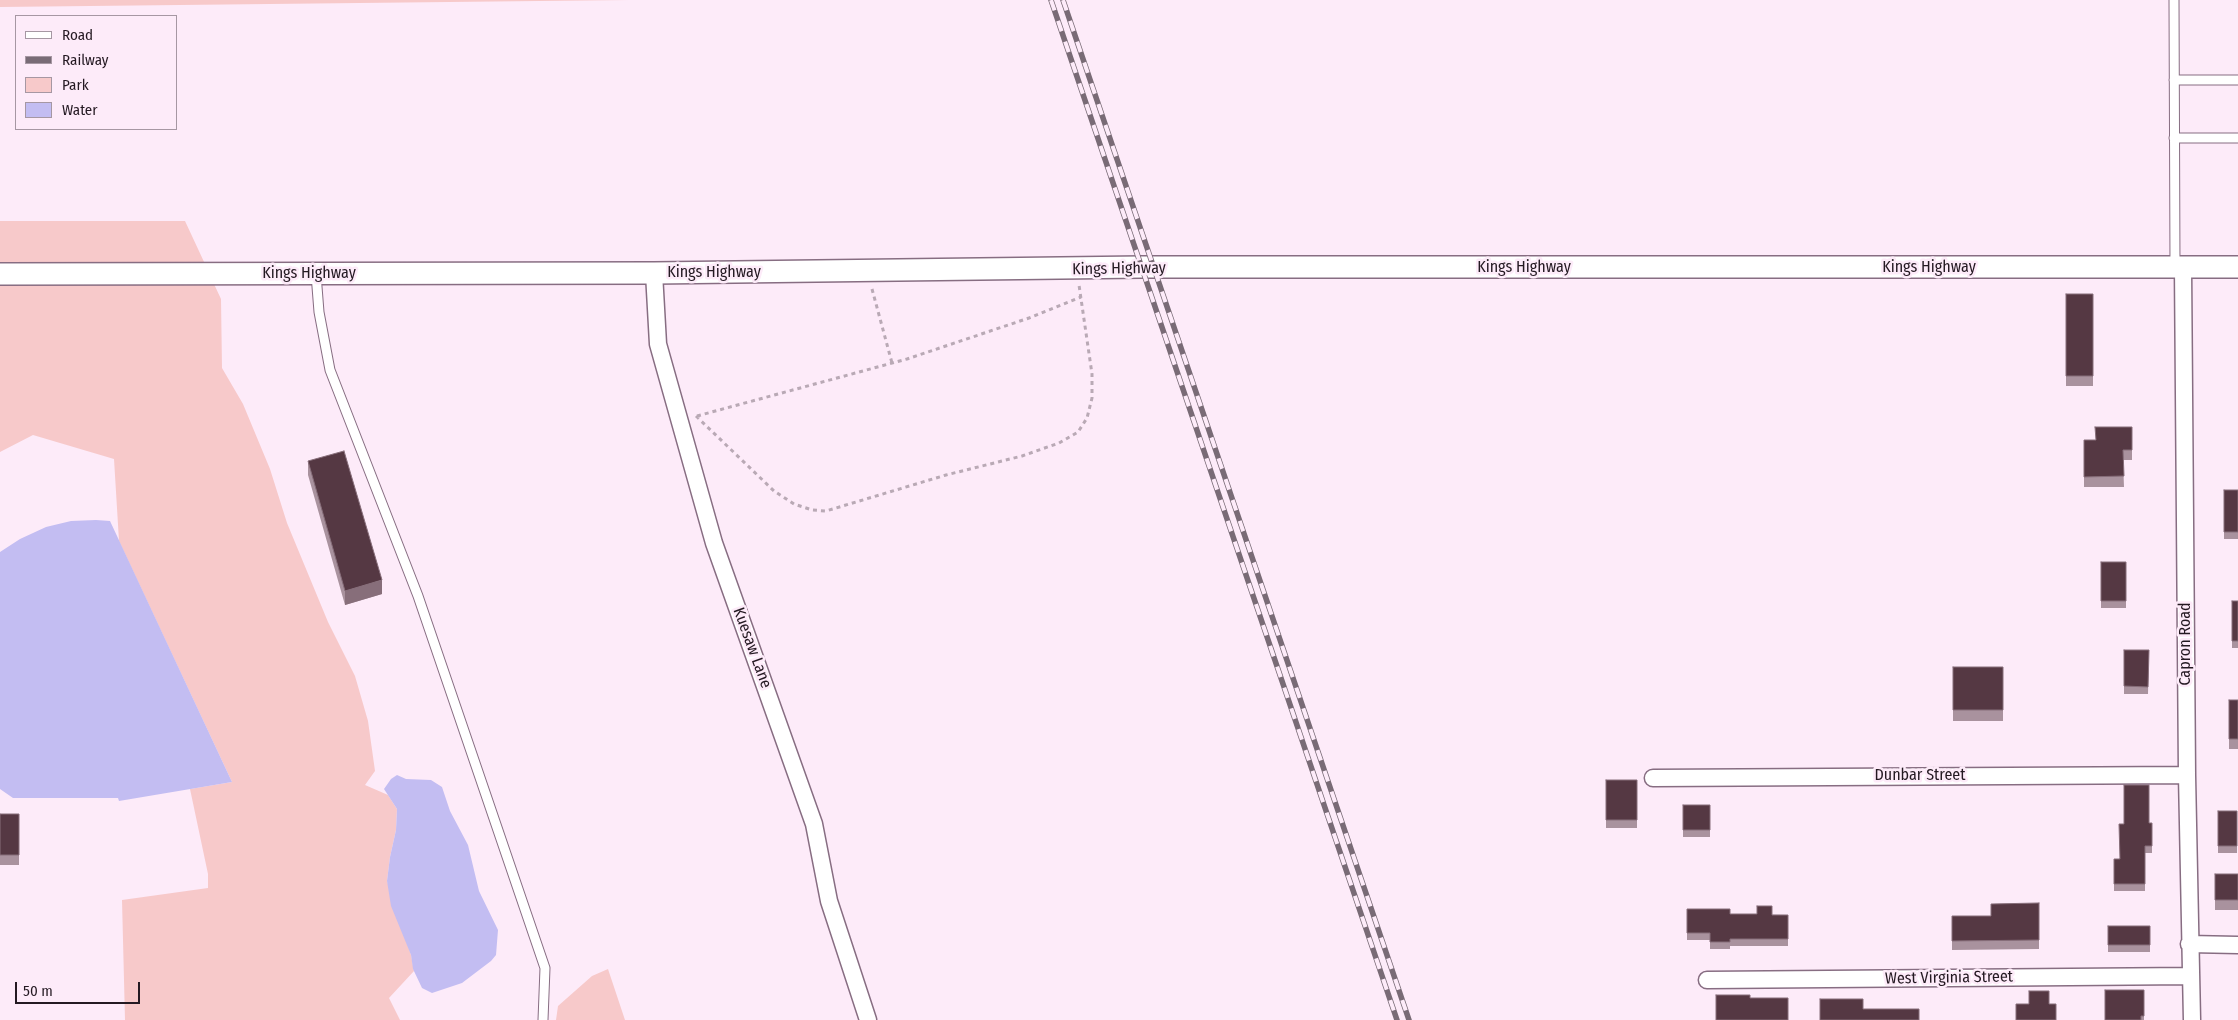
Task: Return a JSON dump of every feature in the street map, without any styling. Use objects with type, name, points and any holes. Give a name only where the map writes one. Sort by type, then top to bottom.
[{"type":"street","name":"Kings Highway","points":[[0,274],[654,273],[1142,268],[2238,267]]},
{"type":"street","name":"Capron Road","points":[[2179,268],[2189,944],[2192,1020]]},
{"type":"street","name":"Kuesaw Lane","points":[[654,273],[658,344],[714,543],[814,824],[830,901],[868,1020]]},
{"type":"street","name":"Dunbar Street","points":[[1653,778],[2187,775]]},
{"type":"street","points":[[2189,944],[2238,945]]},
{"type":"street","name":"West Virginia Street","points":[[1707,980],[2191,976]]},
{"type":"lane","points":[[2174,0],[2174,138],[2179,268]]},
{"type":"lane","points":[[2174,80],[2238,80]]},
{"type":"lane","points":[[2174,138],[2238,138]]},
{"type":"lane","points":[[316,274],[319,312],[330,370],[418,596],[545,968],[543,1020]]},
{"type":"path","points":[[672,393],[774,490],[794,504],[812,510],[826,511],[946,475],[1022,456],[1059,443],[1078,432],[1086,418],[1092,398],[1092,374],[1076,270]]},
{"type":"path","points":[[867,271],[892,363]]},
{"type":"path","points":[[696,416],[892,363],[1028,318],[1081,297]]},
{"type":"green space","points":[[0,0],[629,0],[0,7]]},
{"type":"green space","points":[[0,221],[185,221],[205,264],[0,265]]},
{"type":"green space","points":[[0,284],[214,284],[221,299],[222,368],[243,404],[270,469],[287,523],[328,622],[355,676],[368,721],[375,771],[365,785],[388,795],[397,809],[396,830],[387,881],[411,955],[414,971],[389,998],[400,1020],[125,1020],[122,900],[208,888],[208,874],[190,789],[232,782],[119,541],[114,459],[33,435],[0,452]]},
{"type":"green space","points":[[608,969],[625,1020],[556,1020],[558,1006],[592,976]]},
{"type":"water","points":[[71,521],[110,521],[232,782],[119,801],[118,798],[13,798],[0,789],[0,552],[20,539],[46,527]]},
{"type":"water","points":[[397,775],[406,779],[431,780],[442,787],[450,811],[468,845],[479,891],[498,930],[496,955],[491,961],[462,983],[432,993],[422,988],[413,969],[411,955],[391,906],[387,881],[396,830],[397,809],[384,789],[391,779]]},
{"type":"building","points":[[2066,294],[2093,294],[2093,376],[2066,376]]},
{"type":"building","points":[[2095,427],[2132,427],[2132,450],[2123,450],[2124,476],[2084,477],[2084,440],[2096,440]]},
{"type":"building","points":[[344,451],[382,580],[345,591],[308,461]]},
{"type":"building","points":[[2224,490],[2238,490],[2238,532],[2224,532]]},
{"type":"building","points":[[2101,562],[2126,562],[2126,601],[2101,601]]},
{"type":"building","points":[[2232,601],[2238,601],[2238,641],[2232,641]]},
{"type":"building","points":[[2124,650],[2149,650],[2148,687],[2124,686]]},
{"type":"building","points":[[1953,667],[2003,667],[2003,710],[1953,710]]},
{"type":"building","points":[[2229,700],[2238,700],[2238,739],[2229,739]]},
{"type":"building","points":[[1606,780],[1637,780],[1637,820],[1606,820]]},
{"type":"building","points":[[2124,785],[2149,785],[2149,823],[2152,823],[2152,846],[2145,846],[2145,884],[2114,884],[2114,859],[2120,859],[2119,824],[2124,824]]},
{"type":"building","points":[[1683,805],[1710,805],[1710,830],[1683,830]]},
{"type":"building","points":[[2218,811],[2237,811],[2237,846],[2218,846]]},
{"type":"building","points":[[0,814],[19,814],[19,855],[0,855]]},
{"type":"building","points":[[2215,874],[2238,874],[2238,900],[2215,900]]},
{"type":"building","points":[[2039,903],[2039,940],[1952,941],[1952,916],[1991,916],[1991,904]]},
{"type":"building","points":[[1757,906],[1772,906],[1772,915],[1788,915],[1788,939],[1730,939],[1730,942],[1710,942],[1710,933],[1687,933],[1687,909],[1730,909],[1730,914],[1757,914]]},
{"type":"building","points":[[2108,926],[2150,926],[2150,945],[2108,945]]},
{"type":"building","points":[[2105,990],[2144,990],[2144,1016],[2141,1016],[2141,1020],[2105,1020]]},
{"type":"building","points":[[2029,991],[2049,991],[2049,1004],[2056,1004],[2056,1020],[2016,1020],[2016,1004],[2029,1004]]},
{"type":"building","points":[[1716,995],[1750,995],[1750,998],[1788,998],[1788,1020],[1716,1020]]},
{"type":"building","points":[[1820,999],[1863,999],[1863,1009],[1919,1009],[1919,1020],[1820,1020]]},
{"type":"railway","points":[[1051,0],[1397,1020]]},
{"type":"railway","points":[[1063,0],[1409,1020]]}]
